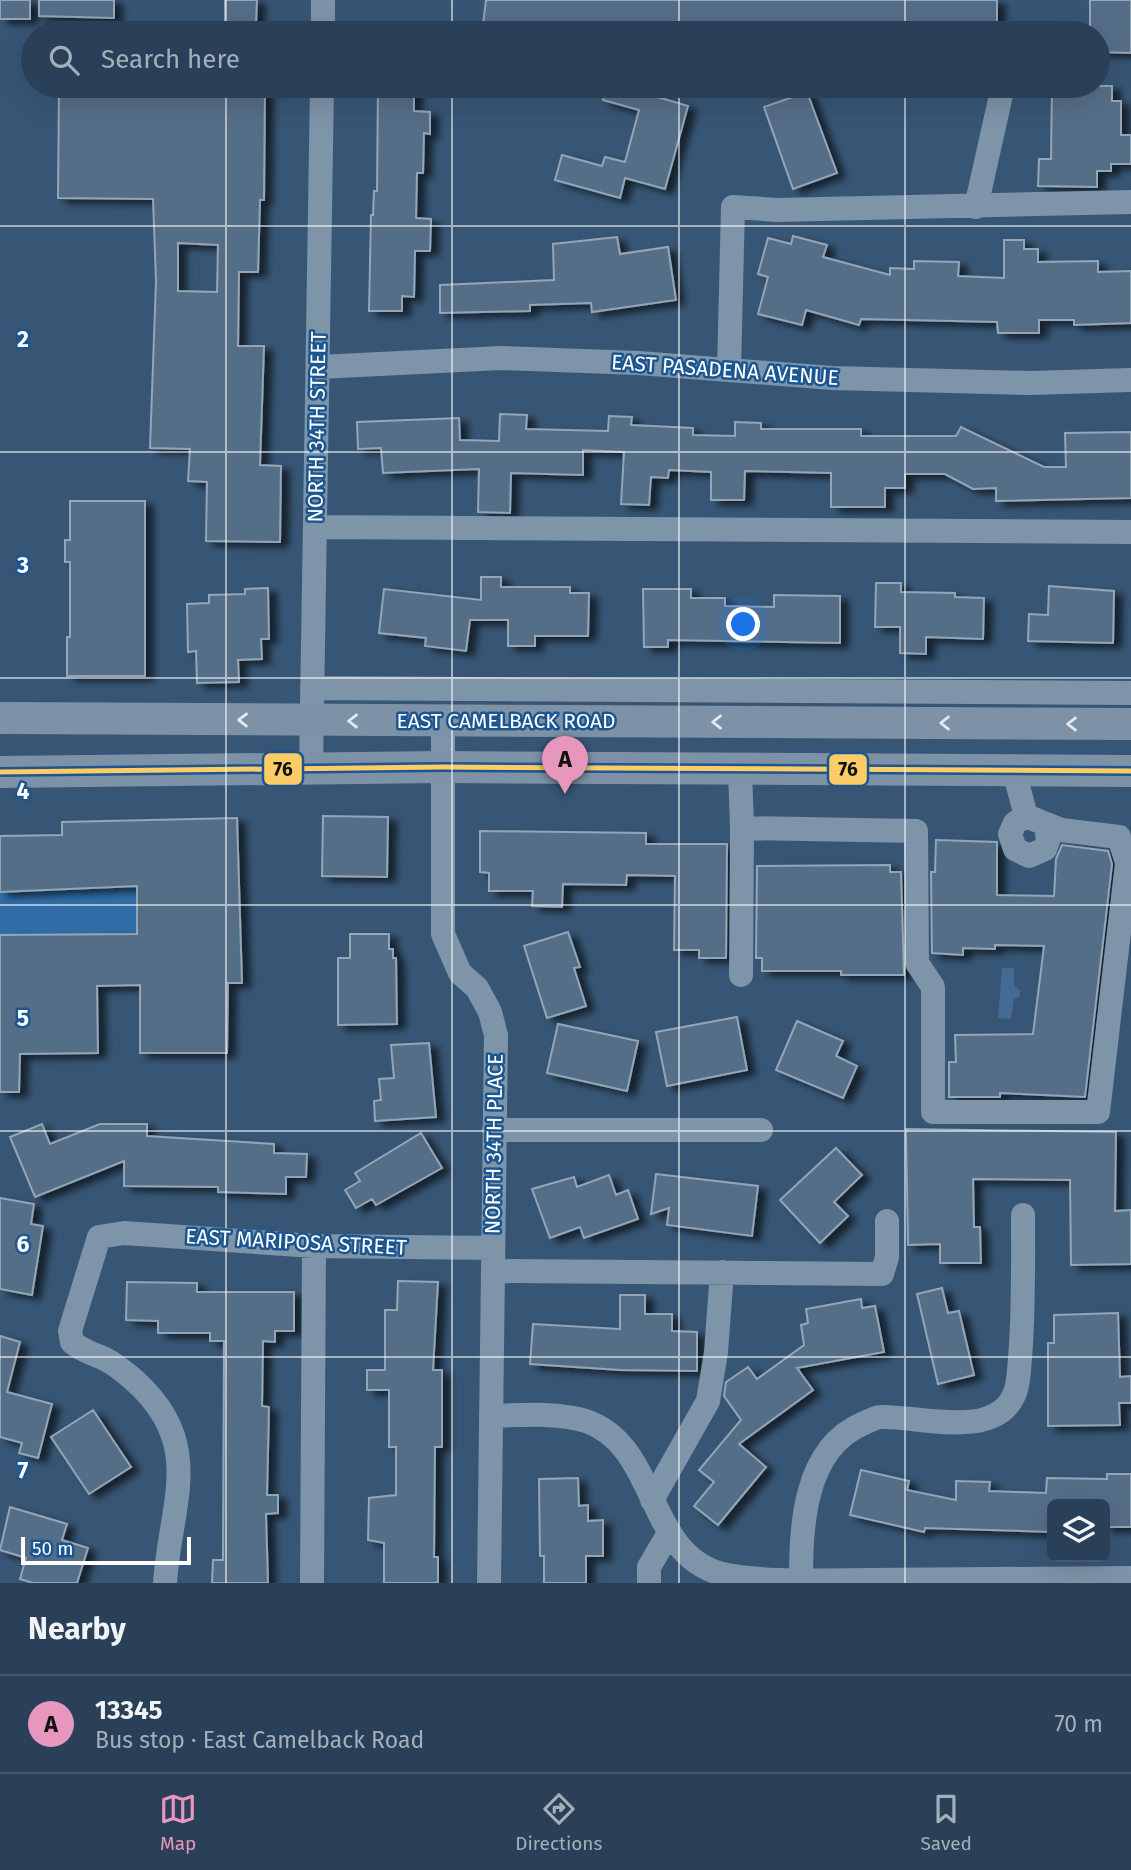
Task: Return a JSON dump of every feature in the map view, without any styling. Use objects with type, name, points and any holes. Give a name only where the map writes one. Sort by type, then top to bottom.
[{"type":"main road","name":"EAST CAMELBACK ROAD","points":[[0,718],[443,720],[1013,708],[1131,724]]},
{"type":"main road","points":[[1013,708],[1014,771]]},
{"type":"main road","points":[[0,772],[442,767],[1131,771]]},
{"type":"street","points":[[323,0],[323,21]]},
{"type":"street","name":"NORTH 34TH STREET","points":[[311,769],[322,98]]},
{"type":"street","points":[[976,206],[1000,98]]},
{"type":"street","points":[[729,370],[733,207],[1131,202]]},
{"type":"street","name":"EAST PASADENA AVENUE","points":[[319,367],[500,358],[639,363],[934,381],[1131,380]]},
{"type":"street","points":[[316,527],[1131,532]]},
{"type":"street","name":"EAST CAMELBACK ROAD","points":[[312,688],[1013,708],[1131,694]]},
{"type":"street","name":"NORTH 34TH PLACE","points":[[443,720],[443,934],[460,973],[477,988],[490,1012],[496,1035],[489,1583]]},
{"type":"street","points":[[740,769],[741,975]]},
{"type":"street","points":[[741,819],[916,831],[917,963],[933,987],[933,1112],[1098,1112],[1126,863],[1119,837],[1036,821],[1014,771]]},
{"type":"street","points":[[494,1130],[761,1130]]},
{"type":"street","points":[[801,1581],[800,1532],[806,1500],[818,1470],[845,1431],[879,1417],[943,1422],[981,1420],[1002,1413],[1015,1394],[1023,1324],[1023,1214]]},
{"type":"street","name":"EAST MARIPOSA STREET","points":[[165,1583],[179,1488],[180,1457],[172,1434],[158,1406],[135,1382],[106,1360],[81,1350],[72,1342],[70,1331],[99,1237],[124,1233],[170,1234],[493,1260],[722,1272],[882,1274],[887,1257],[887,1221]]},
{"type":"street","points":[[312,1583],[314,1246]]},
{"type":"street","points":[[652,1500],[708,1401],[716,1352],[722,1272]]},
{"type":"street","points":[[491,1416],[576,1420],[614,1436],[633,1459],[669,1533],[696,1562],[722,1574],[801,1581],[1131,1578]]},
{"type":"street","points":[[649,1583],[649,1567],[669,1533]]},
{"type":"shaded area","points":[[137,872],[137,934],[0,935],[0,892]]},
{"type":"shaded area","points":[[1002,968],[1014,968],[1014,986],[1020,990],[1020,996],[1014,999],[1011,1019],[998,1018]]},
{"type":"building","points":[[0,0],[30,0],[30,19],[0,19]]},
{"type":"building","points":[[39,0],[114,0],[114,18],[39,16]]},
{"type":"building","points":[[225,0],[257,0],[256,21],[225,21]]},
{"type":"building","points":[[486,0],[997,0],[997,21],[483,21]]},
{"type":"building","points":[[1090,0],[1131,0],[1131,53],[1110,52],[1110,21],[1090,21]]},
{"type":"building","points":[[1112,86],[1112,101],[1121,101],[1121,135],[1131,135],[1131,164],[1111,164],[1111,171],[1097,171],[1097,187],[1038,186],[1039,159],[1051,159],[1052,98],[1110,98]]},
{"type":"building","points":[[59,98],[265,98],[264,200],[260,200],[258,272],[239,272],[238,346],[264,346],[260,465],[281,466],[280,542],[206,541],[207,482],[188,481],[190,449],[150,448],[156,281],[153,199],[58,198]],"holes":[[[178,243],[218,245],[217,292],[178,291]]]},
{"type":"building","points":[[378,98],[414,98],[414,111],[430,112],[430,134],[424,133],[423,173],[417,173],[416,218],[431,219],[430,251],[415,251],[414,297],[402,296],[402,311],[369,311],[371,215],[374,191],[377,191]]},
{"type":"building","points":[[661,98],[688,106],[665,189],[625,178],[620,198],[555,180],[562,155],[602,166],[605,157],[625,162],[639,110],[603,100]]},
{"type":"building","points":[[790,98],[809,98],[837,173],[793,189],[764,107]]},
{"type":"building","points":[[793,236],[827,245],[823,257],[890,275],[890,268],[914,269],[914,261],[959,262],[958,276],[1004,278],[1004,240],[1024,240],[1024,249],[1038,249],[1038,262],[1098,261],[1098,272],[1131,271],[1131,323],[1074,325],[1074,320],[1039,320],[1039,333],[998,333],[997,322],[861,319],[859,325],[806,310],[802,325],[758,314],[768,277],[758,274],[768,238],[791,244]]},
{"type":"building","points":[[617,237],[620,254],[668,247],[676,300],[592,312],[591,303],[530,305],[530,311],[440,313],[440,285],[554,280],[553,244]]},
{"type":"building","points":[[500,414],[527,415],[526,429],[608,431],[609,416],[632,417],[631,425],[693,428],[693,435],[735,436],[735,422],[761,423],[761,429],[861,429],[861,436],[956,436],[961,427],[1044,467],[1066,467],[1065,433],[1131,432],[1131,498],[996,501],[996,488],[973,489],[945,474],[905,474],[905,488],[885,488],[885,507],[831,507],[831,473],[745,471],[744,500],[711,500],[711,472],[669,470],[668,478],[651,477],[649,505],[621,504],[624,452],[583,450],[583,475],[511,473],[510,513],[478,512],[479,469],[383,473],[381,448],[358,449],[357,422],[459,418],[460,440],[499,441]]},
{"type":"building","points":[[70,501],[145,501],[145,676],[67,676],[70,562],[65,562],[65,540],[70,540]]},
{"type":"building","points":[[481,577],[501,577],[501,587],[570,587],[570,593],[589,593],[588,636],[535,636],[535,646],[508,646],[508,620],[470,620],[466,651],[425,646],[426,638],[379,633],[384,589],[481,600]]},
{"type":"building","points":[[876,583],[901,583],[901,592],[955,593],[955,597],[984,598],[983,639],[926,637],[926,654],[900,653],[900,627],[875,627]]},
{"type":"building","points":[[1049,586],[1114,591],[1113,643],[1028,641],[1029,614],[1048,615]]},
{"type":"building","points":[[268,588],[269,639],[261,639],[262,659],[238,660],[239,682],[197,683],[196,651],[188,652],[187,604],[209,603],[209,595],[245,594],[245,589]]},
{"type":"building","points":[[643,589],[691,589],[691,598],[725,598],[725,606],[774,607],[774,595],[840,596],[840,643],[668,640],[668,647],[644,647]]},
{"type":"building","points":[[323,816],[388,817],[387,877],[322,876]]},
{"type":"building","points":[[237,818],[242,983],[228,983],[227,1053],[140,1053],[140,985],[97,986],[98,1053],[20,1054],[19,1092],[0,1092],[0,935],[137,934],[137,886],[0,892],[0,836],[62,835],[62,822]]},
{"type":"building","points":[[480,831],[646,833],[646,844],[727,844],[726,958],[699,958],[699,950],[674,950],[675,876],[627,875],[626,885],[563,884],[562,907],[532,906],[533,891],[489,891],[489,873],[480,872]]},
{"type":"building","points":[[936,840],[997,842],[997,895],[1054,896],[1056,859],[1062,845],[1108,851],[1112,864],[1085,1097],[1000,1093],[1000,1097],[949,1097],[949,1062],[956,1062],[955,1035],[1033,1034],[1044,946],[995,945],[995,949],[963,948],[963,955],[932,953],[931,872],[935,872]]},
{"type":"building","points":[[890,865],[890,872],[901,872],[904,975],[841,975],[841,971],[762,971],[762,958],[756,958],[757,866]]},
{"type":"building","points":[[568,932],[580,967],[574,968],[586,1006],[547,1018],[524,946]]},
{"type":"building","points":[[350,934],[389,934],[389,949],[393,949],[393,958],[396,958],[397,1024],[338,1025],[338,958],[350,958]]},
{"type":"building","points":[[737,1017],[747,1070],[667,1086],[656,1032]]},
{"type":"building","points":[[797,1021],[843,1041],[836,1056],[857,1066],[843,1098],[776,1070]]},
{"type":"building","points":[[558,1024],[638,1041],[627,1091],[547,1073]]},
{"type":"building","points":[[429,1043],[436,1117],[375,1121],[374,1101],[381,1100],[379,1079],[394,1078],[391,1045]]},
{"type":"building","points":[[42,1124],[50,1144],[100,1124],[147,1124],[147,1136],[274,1144],[274,1153],[307,1154],[306,1177],[286,1177],[286,1194],[218,1192],[218,1187],[124,1186],[124,1161],[35,1197],[10,1137]]},
{"type":"building","points":[[906,1129],[1116,1132],[1115,1211],[1131,1210],[1131,1264],[1071,1265],[1070,1180],[973,1179],[974,1227],[980,1227],[981,1263],[940,1263],[940,1244],[908,1245]]},
{"type":"building","points":[[421,1133],[442,1168],[376,1205],[372,1199],[356,1208],[345,1190],[360,1181],[355,1173]]},
{"type":"building","points":[[836,1148],[862,1175],[834,1202],[848,1216],[820,1243],[780,1200]]},
{"type":"building","points":[[656,1174],[758,1186],[752,1236],[667,1225],[669,1208],[651,1214]]},
{"type":"building","points":[[609,1175],[616,1195],[628,1190],[638,1219],[584,1238],[580,1227],[550,1238],[532,1189],[574,1177],[577,1187]]},
{"type":"building","points":[[0,1198],[34,1204],[31,1224],[43,1226],[32,1295],[0,1289]]},
{"type":"building","points":[[398,1281],[438,1282],[433,1370],[442,1370],[442,1447],[435,1447],[434,1557],[438,1557],[438,1582],[434,1583],[384,1583],[384,1543],[368,1540],[369,1498],[396,1495],[396,1447],[389,1447],[389,1390],[367,1390],[367,1370],[385,1370],[385,1310],[397,1310]]},
{"type":"building","points":[[127,1282],[197,1283],[197,1292],[294,1292],[294,1331],[275,1331],[275,1342],[263,1341],[262,1406],[269,1407],[267,1495],[278,1495],[278,1513],[266,1514],[268,1583],[212,1583],[213,1560],[223,1560],[224,1341],[210,1341],[210,1333],[158,1333],[158,1321],[126,1320]]},
{"type":"building","points":[[942,1288],[948,1313],[959,1311],[974,1375],[938,1384],[917,1294]]},
{"type":"building","points":[[620,1295],[645,1295],[645,1314],[672,1314],[672,1331],[697,1332],[697,1371],[620,1370],[530,1364],[533,1324],[620,1329]]},
{"type":"building","points":[[861,1299],[862,1308],[875,1306],[884,1352],[797,1368],[813,1390],[739,1444],[766,1467],[718,1525],[694,1506],[714,1482],[699,1470],[741,1420],[724,1396],[726,1382],[748,1367],[757,1379],[804,1345],[801,1325],[808,1323],[806,1309]]},
{"type":"building","points":[[1118,1313],[1120,1377],[1131,1376],[1131,1403],[1119,1403],[1120,1425],[1048,1426],[1048,1343],[1054,1343],[1054,1315]]},
{"type":"building","points":[[0,1336],[20,1342],[7,1392],[52,1404],[38,1458],[19,1453],[22,1443],[0,1437]]},
{"type":"building","points":[[93,1410],[131,1467],[89,1494],[51,1437]]},
{"type":"building","points":[[861,1470],[909,1481],[907,1490],[956,1500],[956,1481],[990,1482],[989,1491],[1046,1493],[1047,1478],[1107,1479],[1107,1474],[1131,1474],[1131,1527],[1110,1527],[1110,1499],[1047,1499],[1047,1532],[925,1528],[924,1532],[850,1515]]},
{"type":"building","points":[[578,1478],[579,1506],[588,1505],[588,1521],[603,1520],[603,1556],[586,1556],[586,1583],[544,1583],[544,1556],[540,1556],[539,1479]]},
{"type":"building","points":[[10,1507],[67,1524],[62,1540],[88,1548],[77,1583],[33,1583],[20,1579],[26,1558],[0,1550]]},
{"type":"transit line","name":"76","points":[[0,772],[442,767],[1131,771]]},
{"type":"place","name":"13345","points":[[565,794]]}]
